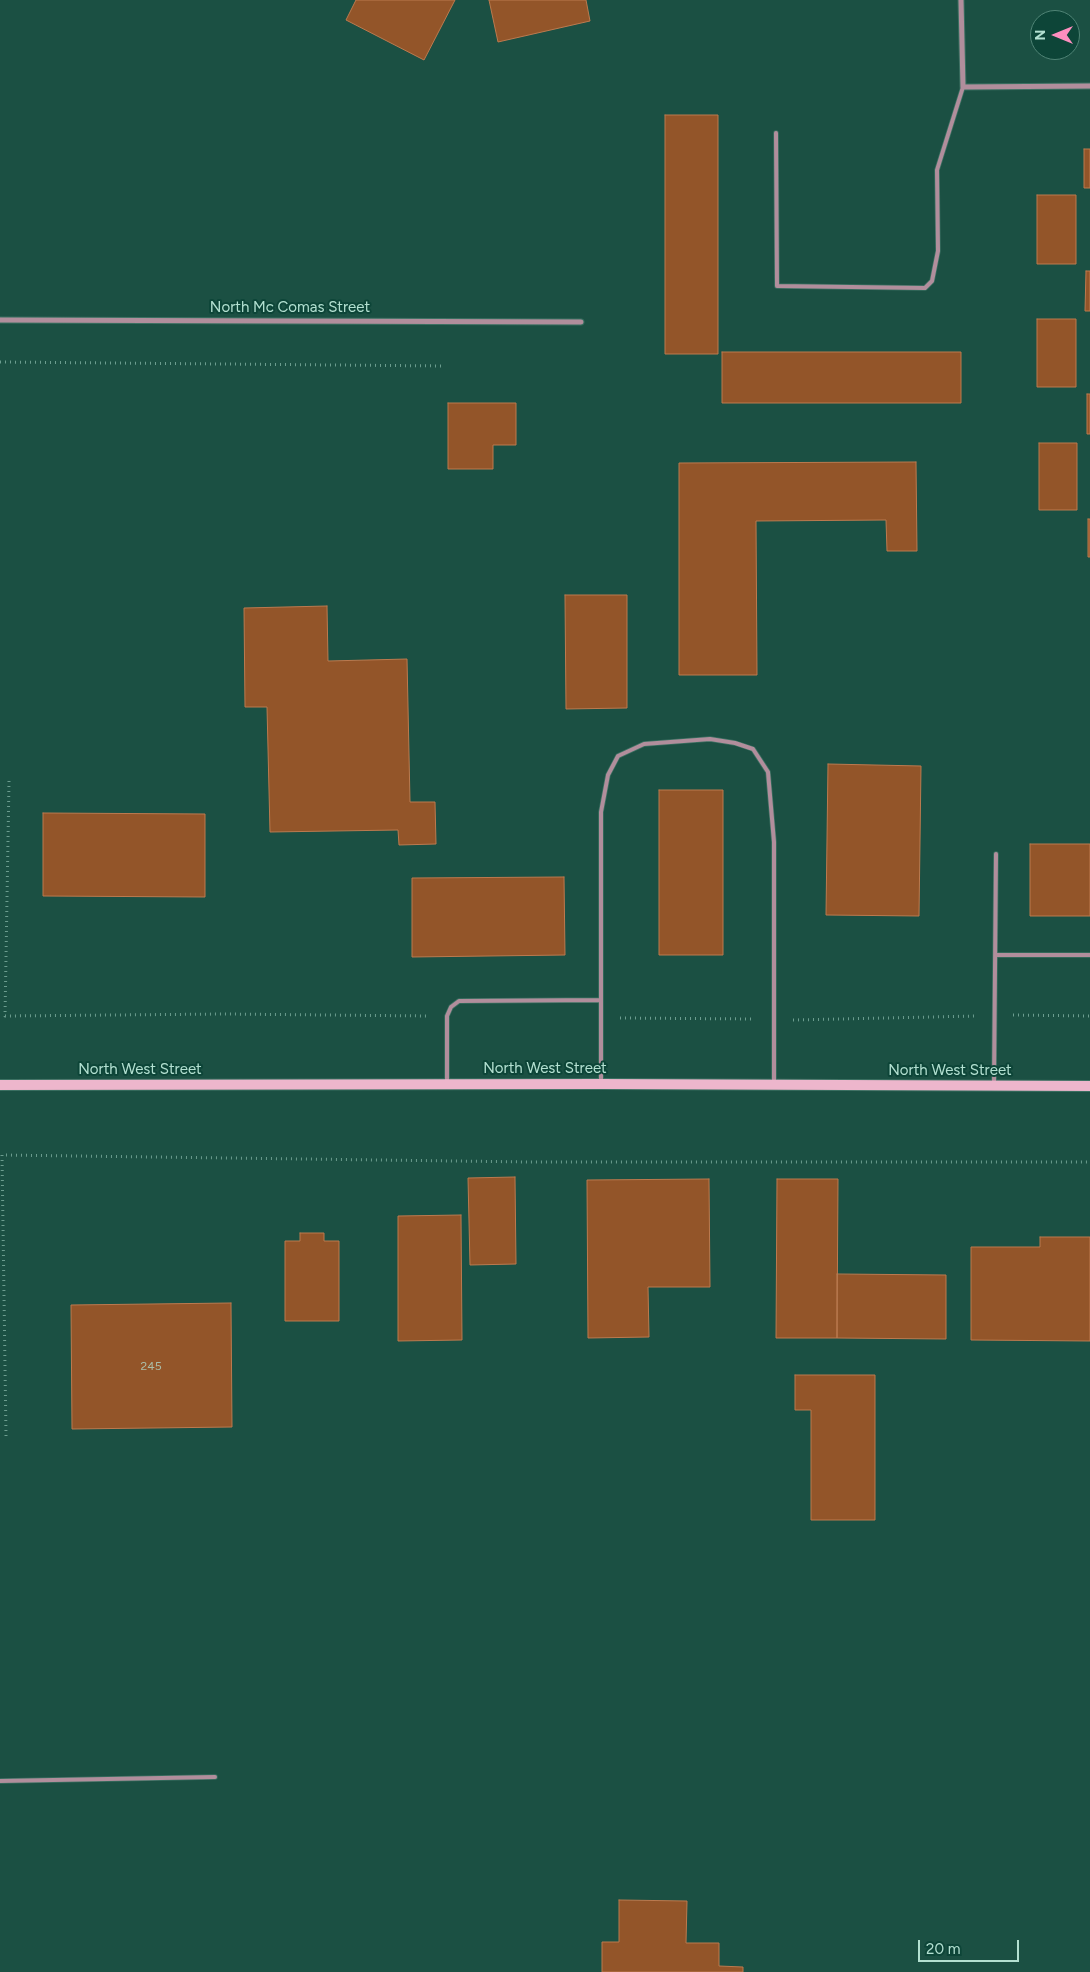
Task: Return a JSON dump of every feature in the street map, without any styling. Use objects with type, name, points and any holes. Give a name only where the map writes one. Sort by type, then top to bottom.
[{"type":"main road","name":"North West Street","points":[[0,1084],[1090,1086]]},
{"type":"street","points":[[961,0],[963,87],[1090,86]]},
{"type":"street","name":"North Mc Comas Street","points":[[0,320],[581,322]]},
{"type":"lane","points":[[776,133],[777,286],[925,288],[932,281],[938,251],[937,170],[963,87]]},
{"type":"lane","points":[[601,1084],[601,812],[608,775],[618,756],[644,744],[710,740],[735,743],[753,749],[768,772],[774,842],[774,1085]]},
{"type":"lane","points":[[994,1086],[996,854]]},
{"type":"lane","points":[[996,955],[1090,954]]},
{"type":"lane","points":[[447,1084],[447,1016],[450,1007],[459,1001],[601,1000]]},
{"type":"lane","points":[[0,1781],[216,1776]]},
{"type":"path","points":[[0,362],[445,366]]},
{"type":"path","points":[[4,1016],[9,781]]},
{"type":"path","points":[[6,1436],[2,1154],[530,1162],[1090,1162]]},
{"type":"building","points":[[356,0],[455,0],[424,60],[346,20]]},
{"type":"building","points":[[489,0],[586,0],[590,21],[498,42]]},
{"type":"building","points":[[665,115],[718,115],[718,354],[665,354]]},
{"type":"building","points":[[1084,149],[1090,149],[1090,188],[1084,188]]},
{"type":"building","points":[[1037,195],[1076,195],[1076,264],[1037,264]]},
{"type":"building","points":[[1086,271],[1090,271],[1090,311],[1085,311]]},
{"type":"building","points":[[1037,319],[1076,319],[1076,387],[1037,387]]},
{"type":"building","points":[[722,352],[961,352],[961,403],[722,403]]},
{"type":"building","points":[[1087,394],[1090,394],[1090,434],[1087,434]]},
{"type":"building","points":[[448,403],[516,403],[516,445],[493,445],[493,469],[448,469]]},
{"type":"building","points":[[1039,443],[1077,443],[1077,510],[1039,510]]},
{"type":"building","points":[[916,462],[917,551],[887,551],[886,520],[756,521],[757,675],[679,675],[679,463]]},
{"type":"building","points":[[1088,519],[1090,519],[1090,557],[1088,557]]},
{"type":"building","points":[[565,595],[627,595],[627,708],[566,709]]},
{"type":"building","points":[[327,606],[328,661],[407,659],[410,802],[435,802],[436,844],[399,845],[398,830],[270,832],[267,707],[245,707],[244,608]]},
{"type":"building","points":[[828,764],[921,766],[919,916],[826,915]]},
{"type":"building","points":[[659,790],[723,790],[723,955],[659,955]]},
{"type":"building","points":[[43,813],[205,814],[205,897],[43,896]]},
{"type":"building","points":[[1030,844],[1090,844],[1090,916],[1030,916]]},
{"type":"building","points":[[564,877],[565,955],[412,957],[412,878]]},
{"type":"building","points":[[515,1177],[516,1264],[470,1265],[468,1178]]},
{"type":"building","points":[[709,1179],[710,1287],[648,1287],[649,1337],[588,1338],[587,1180]]},
{"type":"building","points":[[777,1179],[838,1179],[837,1338],[776,1338]]},
{"type":"building","points":[[461,1215],[462,1340],[398,1341],[398,1216]]},
{"type":"building","points":[[300,1233],[324,1233],[324,1241],[339,1241],[339,1321],[285,1321],[285,1241],[300,1241]]},
{"type":"building","points":[[1040,1237],[1090,1237],[1090,1341],[971,1340],[971,1247],[1040,1247]]},
{"type":"building","points":[[837,1274],[946,1275],[946,1339],[837,1338]]},
{"type":"building","points":[[231,1303],[232,1427],[72,1429],[71,1305]]},
{"type":"building","points":[[795,1375],[875,1375],[875,1520],[811,1520],[811,1410],[795,1410]]},
{"type":"building","points":[[619,1900],[687,1901],[686,1943],[719,1943],[719,1966],[743,1967],[743,1972],[602,1972],[602,1942],[619,1942]]}]
